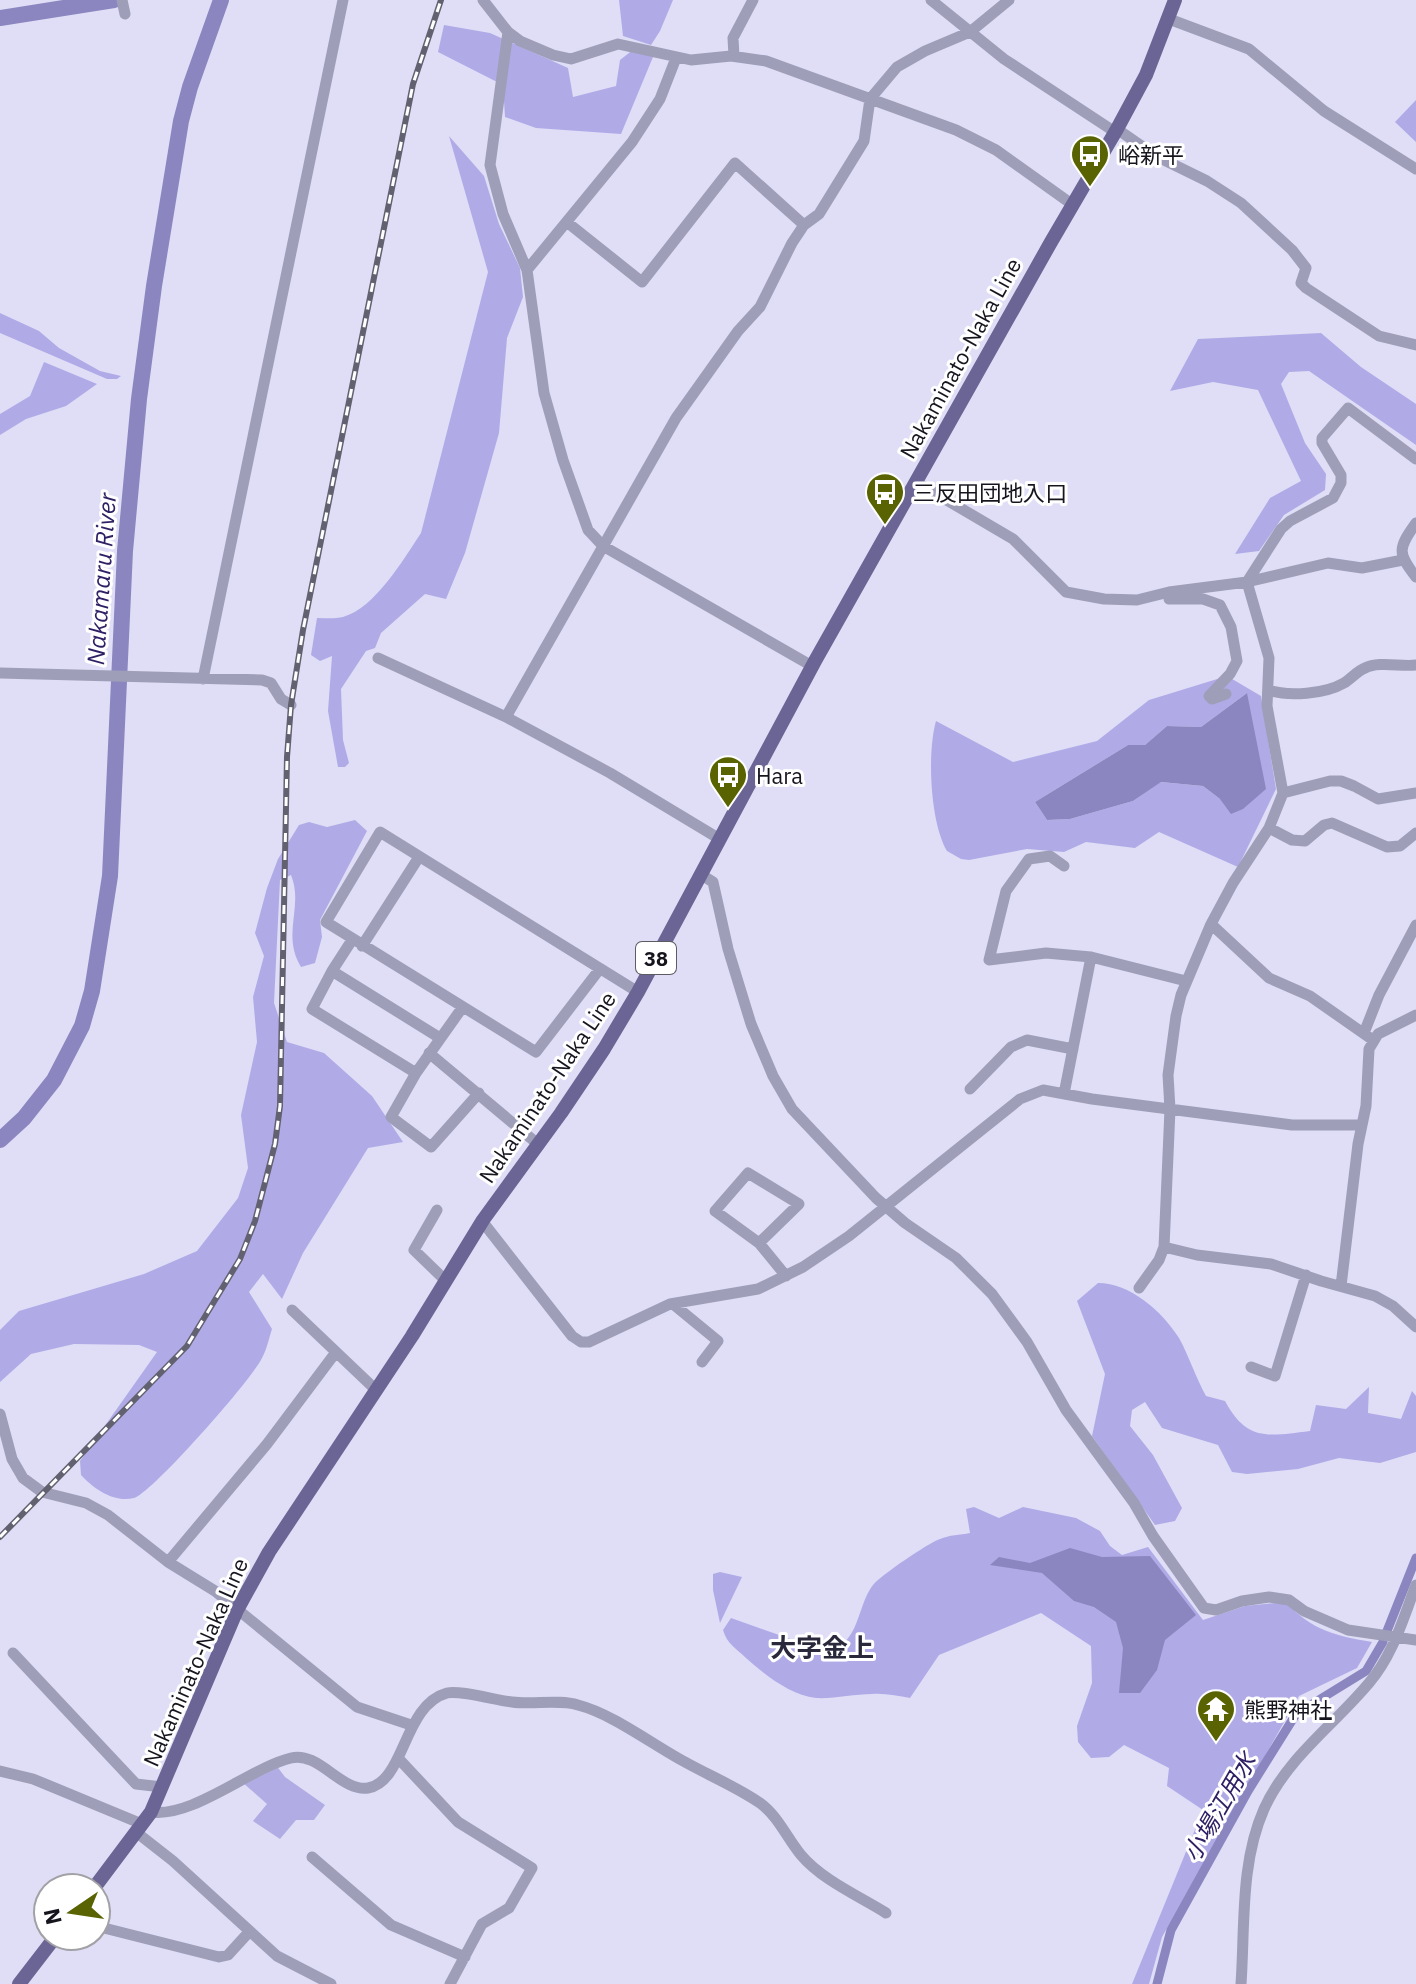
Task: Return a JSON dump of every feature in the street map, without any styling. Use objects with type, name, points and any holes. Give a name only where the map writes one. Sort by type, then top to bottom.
[{"type":"main road","name":"Nakaminato-Naka Line","points":[[106,1872],[143,1823],[162,1787],[237,1610],[283,1530],[482,1221],[539,1145],[604,1049],[638,992],[812,666],[1116,131],[1146,75],[1175,0]]},
{"type":"main road","points":[[19,1984],[44,1952]]},
{"type":"street","points":[[122,0],[125,14]]},
{"type":"street","points":[[203,679],[343,0]]},
{"type":"street","points":[[483,0],[508,32],[520,41],[571,59],[618,44],[691,60],[734,56],[766,61],[956,130],[996,150],[1073,205]]},
{"type":"street","points":[[734,56],[733,38],[753,0]]},
{"type":"street","points":[[931,0],[1004,59],[1156,156],[1207,181],[1241,203],[1292,250],[1306,268],[1301,283],[1306,288],[1379,336],[1416,345]]},
{"type":"street","points":[[506,717],[676,418],[738,331],[760,307],[804,225],[819,214],[864,141],[870,99],[897,67],[970,32],[1009,0]]},
{"type":"street","points":[[1169,19],[1249,49],[1324,111],[1416,169]]},
{"type":"street","points":[[508,32],[490,165],[500,205],[527,270],[544,393],[588,530],[603,546],[812,666]]},
{"type":"street","points":[[527,270],[632,142],[660,99],[676,58]]},
{"type":"street","points":[[568,223],[642,282],[735,163],[804,225]]},
{"type":"street","points":[[1139,1288],[1159,1260],[1164,1247],[1170,1109],[1168,1075],[1176,1016],[1186,981],[1211,924],[1269,828],[1283,793],[1267,706],[1269,658],[1247,582],[1281,529],[1338,492],[1341,475],[1322,438],[1348,408],[1416,459]]},
{"type":"street","points":[[916,482],[1013,539],[1066,592],[1104,599],[1137,600],[1247,582],[1328,563],[1362,568],[1403,560]]},
{"type":"street","points":[[1416,523],[1402,545],[1403,560],[1416,577]]},
{"type":"street","points":[[1154,595],[1164,600],[1203,599],[1220,605],[1231,627],[1237,661],[1230,674],[1209,696],[1212,699],[1226,694]]},
{"type":"street","points":[[378,658],[506,717],[610,773],[718,838]]},
{"type":"street","points":[[1268,690],[1287,694],[1326,689],[1346,682],[1374,665],[1416,665]]},
{"type":"street","points":[[0,673],[262,680],[271,683],[281,699],[291,705]]},
{"type":"street","points":[[1283,793],[1330,781],[1354,786],[1378,799],[1416,793]]},
{"type":"street","points":[[1269,828],[1292,840],[1305,841],[1324,825],[1332,823],[1387,847],[1400,846],[1416,833]]},
{"type":"street","points":[[599,970],[536,1052],[326,922],[380,832],[638,992]]},
{"type":"street","points":[[1064,866],[1050,856],[1029,859],[1006,891],[989,960],[1046,953],[1091,957],[1186,981]]},
{"type":"street","points":[[416,1073],[312,1009],[332,971],[357,943],[419,857]]},
{"type":"street","points":[[700,874],[713,882],[745,1006],[761,1051],[782,1094],[804,1125],[887,1206],[905,1223],[956,1258],[1003,1307],[1066,1410],[1134,1503],[1153,1536],[1204,1608],[1216,1610],[1242,1601],[1269,1597],[1289,1600],[1304,1611],[1337,1626],[1416,1640]]},
{"type":"street","points":[[1211,924],[1269,978],[1310,996],[1369,1036],[1416,1015]]},
{"type":"street","points":[[1341,1286],[1366,1106],[1369,1036],[1379,995],[1416,925]]},
{"type":"street","points":[[1064,1094],[1091,957]]},
{"type":"street","points":[[332,971],[440,1038]]},
{"type":"street","points":[[462,1008],[429,1053],[391,1117],[431,1147],[479,1093]]},
{"type":"street","points":[[970,1089],[1011,1047],[1027,1040],[1073,1049]]},
{"type":"street","points":[[429,1053],[539,1145]]},
{"type":"street","points":[[482,1221],[572,1336],[581,1342],[589,1342],[673,1304],[758,1289],[815,1260],[1020,1099],[1043,1090],[1292,1125],[1362,1125]]},
{"type":"street","points":[[759,1243],[799,1204],[748,1173],[715,1211],[759,1243],[786,1276]]},
{"type":"street","points":[[437,1210],[414,1250],[445,1280]]},
{"type":"street","points":[[1164,1247],[1197,1255],[1271,1264],[1341,1286],[1384,1300],[1416,1327]]},
{"type":"street","points":[[1251,1367],[1275,1376],[1306,1275]]},
{"type":"street","points":[[673,1304],[718,1341],[702,1362]]},
{"type":"street","points":[[292,1310],[376,1390]]},
{"type":"street","points":[[168,1562],[267,1444],[336,1352]]},
{"type":"street","points":[[0,1414],[8,1449],[23,1478],[42,1492],[86,1503],[108,1515],[168,1562],[215,1591],[357,1707],[411,1725]]},
{"type":"street","points":[[1241,1984],[1249,1866],[1263,1811],[1289,1767],[1371,1682],[1396,1637],[1416,1585]]},
{"type":"street","points":[[13,1653],[136,1784],[162,1787]]},
{"type":"street","points":[[143,1823],[296,1757],[366,1789],[386,1777],[398,1758],[411,1725],[434,1699],[458,1691],[516,1703],[581,1705],[762,1804],[811,1863],[886,1913]]},
{"type":"street","points":[[398,1758],[458,1822],[532,1868],[509,1908],[482,1924],[450,1984]]},
{"type":"street","points":[[0,1771],[33,1779],[143,1823],[173,1861],[277,1956],[331,1984]]},
{"type":"street","points":[[312,1857],[391,1925],[465,1957]]},
{"type":"street","points":[[112,1930],[219,1957],[228,1955],[249,1932]]},
{"type":"shaded area","points":[[619,0],[673,0],[651,45],[623,36]]},
{"type":"shaded area","points":[[444,25],[490,33],[568,68],[573,97],[616,86],[620,60],[634,49],[653,57],[621,134],[536,128],[505,117],[503,85],[438,52]]},
{"type":"shaded area","points":[[1416,100],[1416,142],[1395,122]]},
{"type":"shaded area","points":[[449,136],[484,176],[499,224],[520,268],[523,297],[507,338],[499,433],[465,553],[446,599],[425,594],[381,633],[375,648],[366,651],[341,689],[343,740],[349,763],[338,767],[328,711],[332,656],[320,661],[311,655],[317,618],[343,617],[366,604],[387,582],[421,533],[488,272]]},
{"type":"shaded area","points":[[0,313],[39,331],[59,348],[100,371],[121,376],[107,379],[0,333]]},
{"type":"shaded area","points":[[1321,333],[1361,367],[1416,404],[1416,445],[1309,371],[1289,372],[1281,384],[1305,443],[1326,474],[1325,490],[1284,515],[1259,551],[1235,554],[1270,498],[1301,481],[1258,390],[1213,382],[1170,391],[1198,339]]},
{"type":"shaded area","points":[[44,362],[97,384],[66,406],[26,419],[0,435],[0,414],[30,396]]},
{"type":"shaded area","points":[[1227,676],[1261,696],[1276,789],[1238,867],[1159,832],[1135,848],[1086,842],[1064,852],[1027,849],[969,860],[947,851],[937,823],[932,787],[936,721],[1013,762],[1097,741],[1149,700]],"holes":[[[1247,693],[1220,799],[1203,786],[1160,782],[1133,801],[1070,819],[1047,820],[1035,802],[1128,745],[1145,745],[1167,726],[1201,727]]]},
{"type":"shaded area","points":[[1247,693],[1266,789],[1243,809],[1231,814],[1220,799],[1203,786],[1161,782],[1133,801],[1070,819],[1047,820],[1035,802],[1128,745],[1145,745],[1167,726],[1201,727]]},
{"type":"shaded area","points":[[355,820],[367,831],[320,920],[322,937],[315,963],[301,967],[295,955],[292,932],[294,887],[291,875],[280,880],[274,1003],[287,1042],[324,1053],[372,1096],[403,1142],[368,1148],[303,1253],[282,1299],[263,1274],[249,1292],[272,1329],[262,1358],[241,1388],[180,1457],[144,1491],[134,1498],[112,1497],[81,1475],[80,1461],[157,1352],[139,1345],[74,1344],[31,1354],[0,1382],[0,1330],[19,1311],[144,1274],[197,1251],[238,1198],[248,1168],[241,1115],[257,1042],[253,997],[264,956],[255,933],[267,888],[278,859],[299,825],[309,822],[327,827]]},
{"type":"shaded area","points":[[1098,1283],[1133,1293],[1164,1318],[1179,1338],[1206,1396],[1225,1401],[1233,1414],[1250,1430],[1270,1435],[1310,1431],[1316,1405],[1346,1409],[1369,1387],[1368,1413],[1401,1419],[1412,1391],[1416,1396],[1416,1452],[1380,1463],[1339,1458],[1298,1469],[1247,1474],[1232,1472],[1218,1445],[1162,1428],[1145,1402],[1132,1410],[1130,1426],[1153,1455],[1182,1508],[1175,1521],[1155,1525],[1092,1436],[1105,1374],[1077,1301]]},
{"type":"shaded area","points":[[974,1507],[999,1518],[1023,1507],[1076,1518],[1100,1531],[1110,1546],[1122,1555],[1148,1547],[1203,1620],[1245,1606],[1286,1602],[1295,1612],[1325,1630],[1372,1642],[1357,1668],[1299,1696],[1162,1937],[1149,1984],[1132,1984],[1203,1810],[1167,1786],[1169,1768],[1124,1745],[1109,1757],[1091,1758],[1078,1742],[1077,1726],[1092,1683],[1091,1646],[1041,1613],[939,1655],[910,1698],[877,1694],[816,1698],[787,1689],[770,1677],[732,1646],[723,1630],[731,1618],[816,1648],[830,1649],[841,1645],[849,1638],[873,1585],[934,1542],[970,1533],[966,1509]]},
{"type":"shaded area","points":[[1070,1548],[1102,1557],[1150,1556],[1196,1615],[1165,1640],[1157,1670],[1140,1693],[1119,1693],[1123,1648],[1116,1622],[1094,1607],[1074,1601],[1042,1573],[990,1565],[999,1557],[1030,1563]]},
{"type":"shaded area","points":[[720,1572],[742,1577],[720,1623],[713,1574]]},
{"type":"shaded area","points":[[276,1765],[285,1777],[325,1805],[314,1820],[296,1820],[280,1839],[253,1821],[267,1804],[242,1782]]},
{"type":"waterway","points":[[0,18],[114,0]]},
{"type":"waterway","name":"Nakamaru River","points":[[0,1140],[24,1118],[54,1080],[82,1026],[92,991],[110,876],[125,551],[139,399],[181,121],[221,0]]},
{"type":"waterway","name":"小場江用水","points":[[1387,1631],[1416,1558]]},
{"type":"waterway","name":"小場江用水","points":[[1157,1984],[1171,1930],[1248,1791],[1296,1714],[1366,1671],[1383,1642]]},
{"type":"railway","points":[[0,1537],[187,1346],[240,1259],[255,1221],[275,1144],[280,1106],[287,757],[291,705],[303,630],[413,84],[441,0]]},
{"type":"place","name":"峪新平","points":[[1090,188]]},
{"type":"place","name":"三反田団地入口","points":[[885,526]]},
{"type":"place","name":"Hara","points":[[728,809]]},
{"type":"place","name":"熊野神社","points":[[1216,1743]]},
{"type":"district","name":"大字金上","points":[[822,1647]]}]
